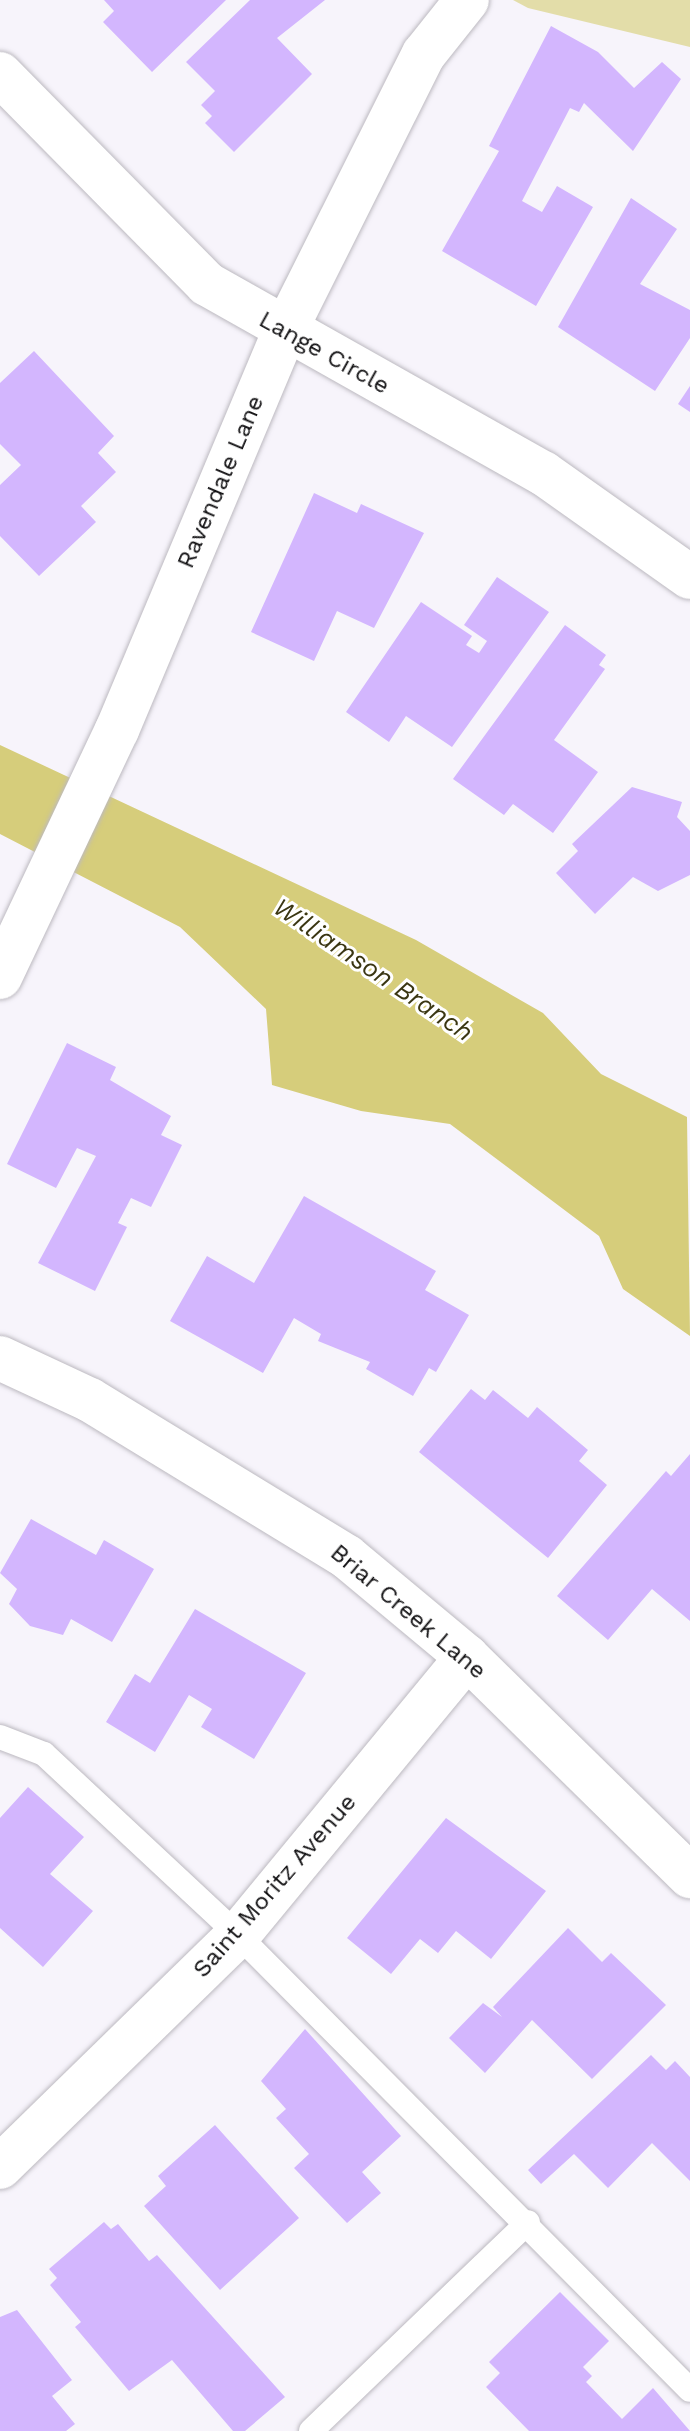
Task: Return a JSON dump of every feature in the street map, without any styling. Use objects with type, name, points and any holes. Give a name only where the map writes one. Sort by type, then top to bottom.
[{"type":"street","name":"Ravendale Lane","points":[[4,970],[117,730],[284,333],[424,54],[467,0]]},
{"type":"street","name":"Lange Circle","points":[[0,74],[207,284],[284,333],[543,473],[690,577]]},
{"type":"street","name":"Briar Creek Lane","points":[[0,1358],[90,1400],[347,1557],[467,1657],[690,1876]]},
{"type":"street","name":"Saint Moritz Avenue","points":[[0,2167],[238,1935],[467,1657]]},
{"type":"lane","points":[[0,1737],[44,1754],[238,1935],[528,2222],[690,2390]]},
{"type":"lane","points":[[311,2431],[528,2222]]},
{"type":"shaded area","points":[[513,0],[690,0],[690,47],[528,8]]},
{"type":"water","name":"Williamson Branch","points":[[0,745],[416,940],[543,1013],[601,1074],[687,1117],[690,1336],[623,1289],[599,1236],[450,1124],[361,1111],[272,1085],[266,1009],[180,927],[0,834]]},
{"type":"building","points":[[104,0],[226,0],[152,72],[103,22],[114,11]]},
{"type":"building","points":[[250,0],[325,0],[277,38],[312,74],[234,152],[205,123],[212,116],[201,105],[215,91],[186,62]]},
{"type":"building","points":[[551,26],[598,52],[634,88],[662,62],[681,79],[633,151],[584,103],[579,112],[570,108],[522,201],[542,212],[557,186],[593,207],[536,306],[442,251],[499,151],[489,146]]},
{"type":"building","points":[[631,198],[677,229],[640,284],[690,310],[690,338],[655,391],[558,327]]},
{"type":"building","points":[[34,351],[114,436],[98,453],[116,472],[81,506],[96,522],[39,576],[0,536],[0,485],[21,465],[0,444],[0,383]]},
{"type":"building","points":[[690,386],[690,412],[678,404]]},
{"type":"building","points":[[314,493],[357,513],[361,504],[424,533],[374,628],[337,611],[314,661],[251,632]]},
{"type":"building","points":[[497,577],[549,612],[452,747],[406,716],[389,742],[346,712],[421,602],[472,636],[466,645],[479,653],[487,641],[464,625]]},
{"type":"building","points":[[565,625],[606,655],[599,665],[605,669],[554,740],[598,772],[553,833],[513,804],[504,815],[453,779]]},
{"type":"building","points":[[632,787],[682,802],[677,817],[690,831],[690,875],[658,891],[633,877],[595,914],[556,873],[578,851],[572,844]]},
{"type":"building","points":[[67,1043],[116,1067],[110,1080],[171,1116],[161,1135],[182,1145],[151,1207],[131,1198],[118,1223],[127,1227],[95,1291],[38,1263],[96,1156],[77,1148],[56,1188],[7,1164]]},
{"type":"building","points":[[304,1196],[436,1271],[425,1290],[469,1315],[436,1372],[429,1368],[413,1396],[366,1369],[370,1362],[318,1341],[321,1334],[294,1318],[263,1373],[170,1321],[207,1256],[254,1283]]},
{"type":"building","points":[[471,1389],[485,1400],[493,1390],[528,1418],[537,1407],[588,1450],[579,1461],[607,1485],[548,1558],[419,1452]]},
{"type":"building","points":[[690,1454],[690,1621],[652,1589],[608,1640],[557,1596],[666,1471],[671,1476]]},
{"type":"building","points":[[31,1519],[96,1555],[104,1540],[154,1569],[112,1642],[71,1619],[63,1635],[30,1626],[9,1604],[17,1589],[0,1573]]},
{"type":"building","points":[[195,1609],[306,1673],[254,1759],[201,1727],[212,1709],[189,1695],[155,1752],[106,1722],[135,1674],[150,1683]]},
{"type":"building","points":[[28,1787],[84,1837],[50,1874],[93,1911],[43,1967],[0,1928],[0,1818]]},
{"type":"building","points":[[446,1818],[546,1891],[491,1959],[456,1931],[438,1953],[420,1939],[391,1974],[347,1938]]},
{"type":"building","points":[[568,1928],[602,1962],[611,1953],[666,2005],[592,2079],[532,2020],[485,2073],[449,2038],[483,2003],[502,2017],[493,2007]]},
{"type":"building","points":[[305,2029],[401,2136],[362,2172],[381,2193],[347,2223],[294,2168],[309,2154],[276,2118],[286,2109],[261,2081]]},
{"type":"building","points":[[651,2055],[666,2070],[675,2061],[690,2077],[690,2181],[652,2143],[608,2188],[574,2154],[541,2184],[528,2170]]},
{"type":"building","points":[[215,2125],[299,2218],[220,2290],[144,2206],[166,2186],[158,2176]]},
{"type":"building","points":[[104,2222],[111,2229],[118,2224],[149,2261],[157,2255],[285,2397],[245,2431],[233,2431],[172,2360],[129,2391],[75,2327],[81,2322],[50,2285],[57,2278],[49,2269]]},
{"type":"building","points":[[560,2292],[609,2341],[583,2367],[592,2376],[586,2382],[622,2419],[653,2388],[690,2431],[529,2431],[486,2387],[500,2373],[489,2362]]},
{"type":"building","points":[[17,2310],[72,2380],[52,2396],[75,2424],[66,2431],[0,2431],[0,2317]]}]
